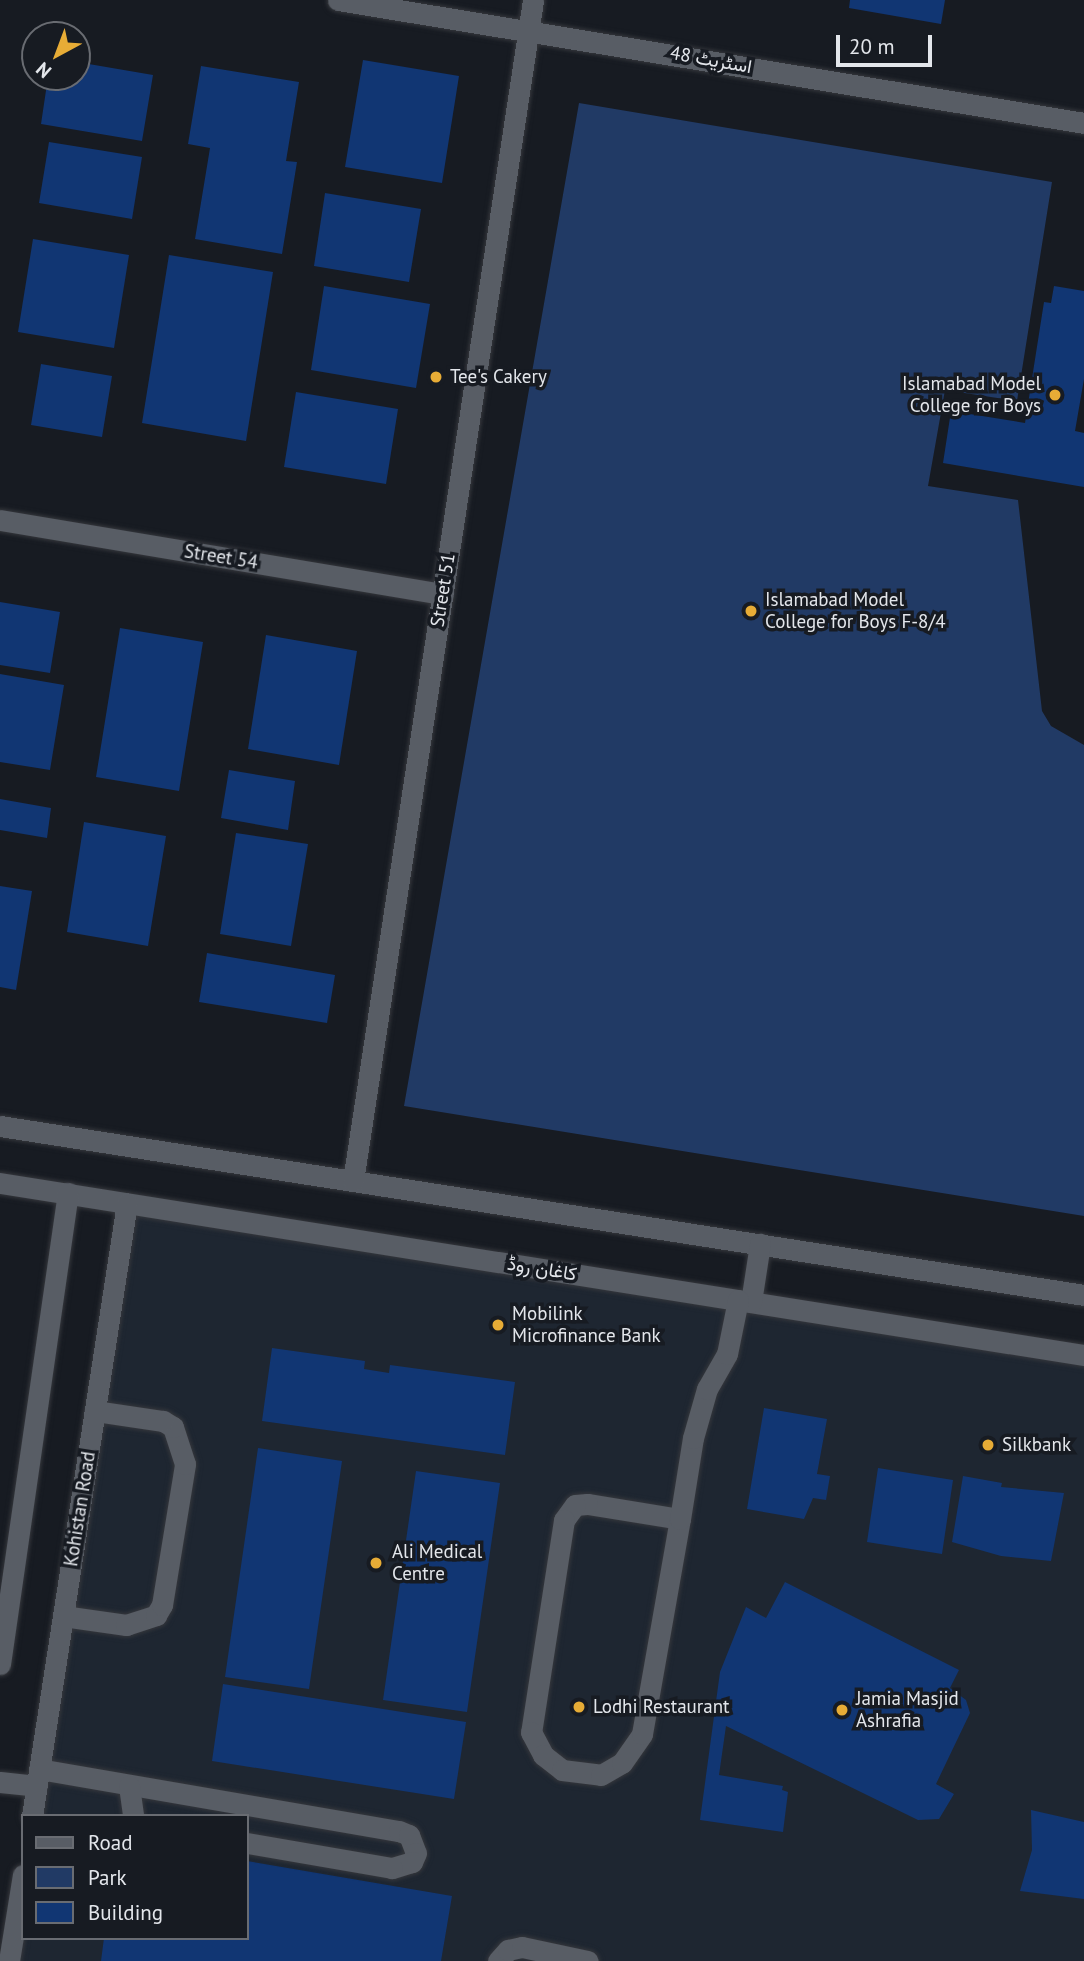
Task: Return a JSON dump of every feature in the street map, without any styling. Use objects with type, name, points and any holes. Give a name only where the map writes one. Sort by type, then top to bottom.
[{"type":"street","name":"اسٹریٹ 48","points":[[338,0],[1084,123]]},
{"type":"street","name":"Street 51","points":[[353,1181],[533,0]]},
{"type":"street","name":"Street 54","points":[[0,520],[443,594]]},
{"type":"street","points":[[0,1126],[1084,1295]]},
{"type":"street","name":"کاغان روڈ","points":[[0,1182],[1084,1355]]},
{"type":"street","points":[[0,1664],[68,1193]]},
{"type":"street","name":"Kohistan Road","points":[[32,1814],[127,1203]]},
{"type":"street","points":[[680,1519],[587,1504],[575,1506],[564,1520],[531,1732],[543,1755],[562,1770],[601,1775],[622,1763],[635,1749],[642,1734],[700,1412],[727,1354],[760,1244]]},
{"type":"street","points":[[63,1616],[126,1625],[156,1615],[162,1605],[185,1464],[173,1427],[163,1421],[95,1411]]},
{"type":"street","points":[[0,1782],[38,1777],[129,1786],[399,1830],[409,1835],[416,1853],[412,1862],[392,1868],[248,1843]]},
{"type":"street","points":[[129,1786],[133,1814]]},
{"type":"street","points":[[9,1961],[21,1887]]},
{"type":"street","points":[[498,1961],[508,1950],[522,1947],[588,1961]]},
{"type":"shaded area","points":[[127,1203],[1084,1356],[1084,1961],[9,1961],[22,1940],[248,1940],[248,1814],[32,1814]]},
{"type":"green space","name":"Islamabad Model College for Boys F-8/4","points":[[579,103],[1052,182],[1017,401],[945,390],[928,486],[1018,500],[1042,711],[1051,726],[1084,745],[1084,1216],[404,1106]]},
{"type":"building","points":[[850,0],[945,0],[941,24],[849,8]]},
{"type":"building","points":[[363,60],[459,76],[442,183],[345,167]]},
{"type":"building","points":[[91,64],[153,75],[142,141],[41,124],[46,91],[91,91]]},
{"type":"building","points":[[201,66],[299,82],[286,161],[297,162],[282,254],[195,239],[210,148],[188,144]]},
{"type":"building","points":[[49,142],[142,157],[132,219],[39,203]]},
{"type":"building","points":[[325,193],[421,209],[409,282],[314,266]]},
{"type":"building","points":[[33,239],[129,255],[114,348],[18,332]]},
{"type":"building","points":[[169,255],[273,272],[246,441],[142,423]]},
{"type":"building","points":[[324,286],[430,304],[416,388],[311,370]]},
{"type":"building","name":"Islamabad Model College for Boys","points":[[1054,286],[1084,291],[1084,379],[1075,431],[1084,433],[1084,487],[943,463],[951,411],[1025,423],[1044,302],[1051,303]]},
{"type":"building","points":[[41,364],[112,376],[102,437],[31,425]]},
{"type":"building","points":[[296,392],[398,409],[386,484],[284,467]]},
{"type":"building","points":[[0,602],[60,612],[50,673],[0,665]]},
{"type":"building","points":[[120,628],[203,642],[179,791],[96,777]]},
{"type":"building","points":[[266,635],[357,651],[339,765],[248,749]]},
{"type":"building","points":[[0,674],[64,685],[50,770],[0,762]]},
{"type":"building","points":[[229,770],[295,781],[288,830],[221,818]]},
{"type":"building","points":[[0,799],[51,808],[47,838],[0,830]]},
{"type":"building","points":[[84,822],[166,836],[148,946],[67,932]]},
{"type":"building","points":[[236,833],[308,844],[291,946],[220,934]]},
{"type":"building","points":[[0,886],[32,891],[16,990],[0,987]]},
{"type":"building","points":[[207,953],[335,975],[327,1023],[199,1002]]},
{"type":"building","points":[[272,1348],[365,1361],[364,1369],[389,1373],[390,1365],[515,1382],[505,1455],[262,1421]]},
{"type":"building","points":[[764,1408],[827,1419],[817,1474],[830,1476],[826,1500],[813,1498],[804,1519],[747,1509]]},
{"type":"building","points":[[258,1448],[342,1461],[309,1689],[225,1677]]},
{"type":"building","points":[[878,1468],[953,1480],[942,1554],[867,1542]]},
{"type":"building","points":[[416,1471],[500,1483],[467,1712],[383,1700]]},
{"type":"building","points":[[963,1476],[1002,1483],[1001,1487],[1064,1493],[1051,1561],[1001,1556],[952,1542]]},
{"type":"building","name":"Jamia Masjid Ashrafia","points":[[785,1582],[959,1670],[950,1688],[966,1700],[970,1713],[936,1784],[954,1794],[939,1819],[918,1820],[726,1726],[719,1775],[783,1786],[782,1790],[788,1792],[783,1832],[700,1820],[720,1672],[746,1607],[766,1618]]},
{"type":"building","points":[[223,1684],[466,1722],[454,1799],[212,1761]]},
{"type":"building","points":[[1031,1810],[1084,1822],[1084,1899],[1020,1891],[1032,1850]]},
{"type":"building","points":[[248,1861],[452,1896],[441,1961],[101,1961],[104,1940],[248,1940]]},
{"type":"place","name":"Tee's Cakery","points":[[436,377]]},
{"type":"place","name":"Islamabad Model College for Boys","points":[[1055,395]]},
{"type":"place","name":"Islamabad Model College for Boys F-8/4","points":[[751,611]]},
{"type":"place","name":"Mobilink Microfinance Bank","points":[[498,1325]]},
{"type":"place","name":"Silkbank","points":[[988,1445]]},
{"type":"place","name":"Ali Medical Centre","points":[[376,1563]]},
{"type":"place","name":"Lodhi Restaurant","points":[[579,1707]]},
{"type":"place","name":"Jamia Masjid Ashrafia","points":[[842,1710]]}]
